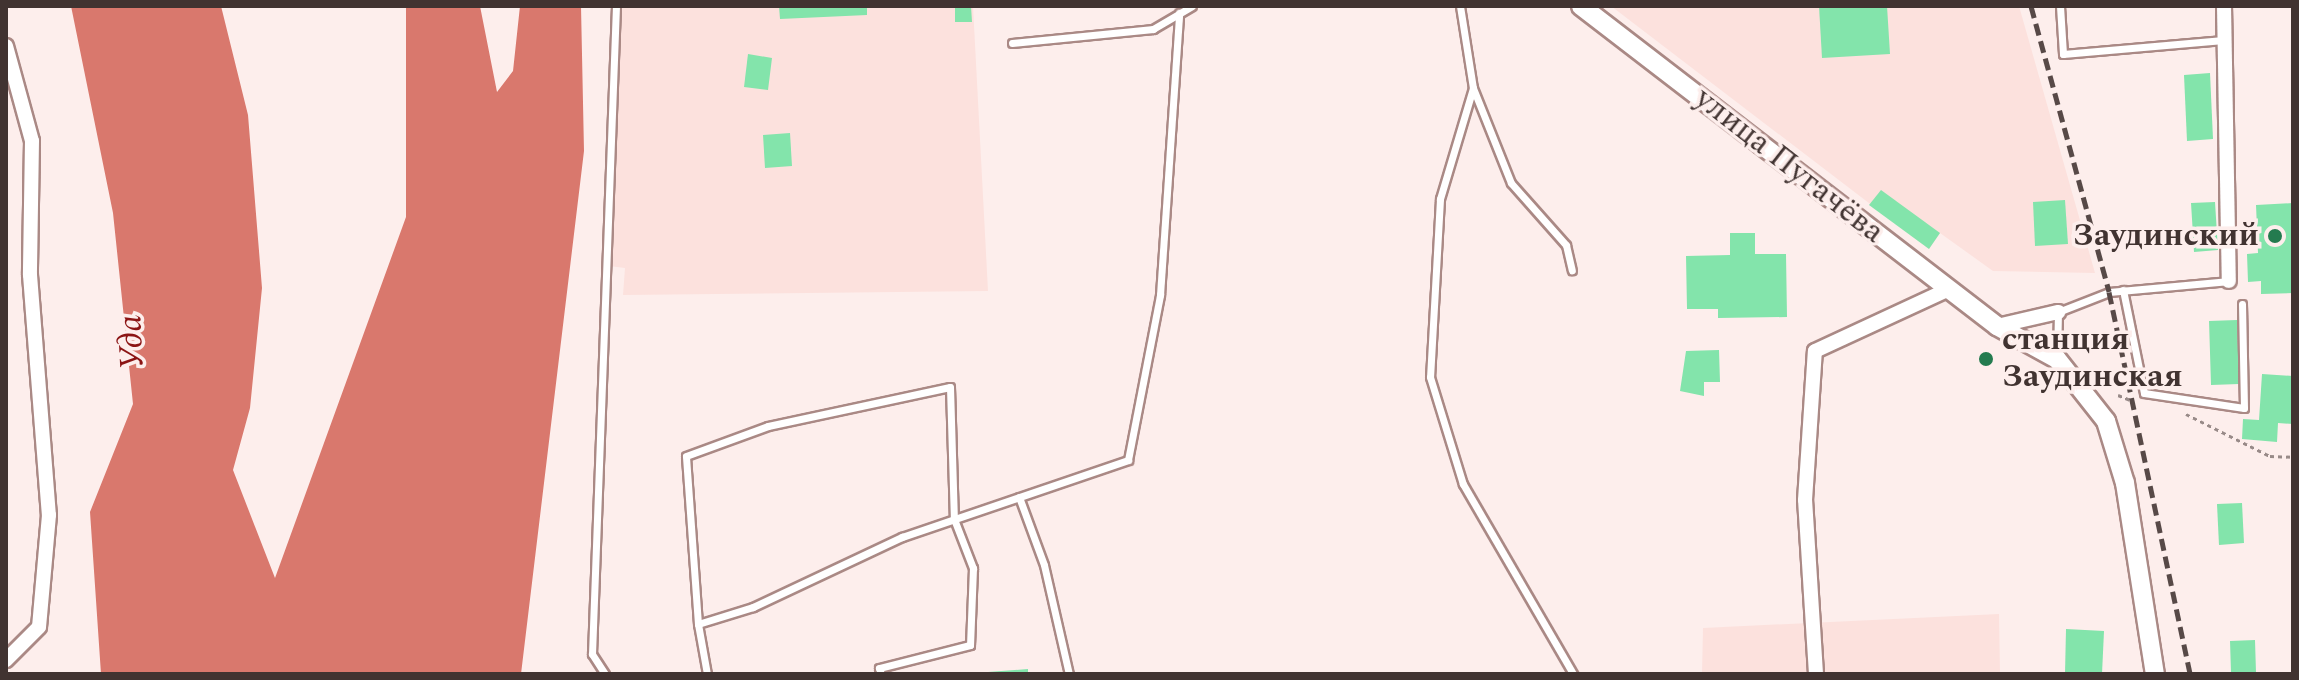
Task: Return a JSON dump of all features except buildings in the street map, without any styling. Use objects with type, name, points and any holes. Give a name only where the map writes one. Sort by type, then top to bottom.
[{"type":"street","name":"улица Пугачёва","points":[[1581,6],[1997,326],[2057,359],[2106,421],[2155,674]]},
{"type":"street","points":[[2224,6],[2229,281]]},
{"type":"street","points":[[6,46],[32,141],[30,275],[49,515],[39,627],[6,660]]},
{"type":"street","points":[[1816,674],[1805,500],[1815,351],[1949,289]]},
{"type":"street","points":[[1997,326],[2058,312]]},
{"type":"lane","points":[[605,674],[592,654],[616,6]]},
{"type":"lane","points":[[1012,43],[1153,29],[1192,6]]},
{"type":"lane","points":[[1460,6],[1473,88],[1511,183],[1566,245],[1572,270]]},
{"type":"lane","points":[[2060,6],[2063,54],[2223,40]]},
{"type":"lane","points":[[698,624],[753,607],[954,519],[1128,460],[1160,295],[1179,13]]},
{"type":"lane","points":[[1473,88],[1440,199],[1430,377],[1463,484],[1573,674]]},
{"type":"lane","points":[[2057,359],[2058,312],[2123,290],[2229,281]]},
{"type":"lane","points":[[2123,290],[2144,393],[2244,408],[2242,304]]},
{"type":"lane","points":[[707,674],[698,624],[686,456],[768,426],[950,387],[954,519],[973,568],[970,645],[879,668],[881,674]]},
{"type":"lane","points":[[1019,497],[1044,565],[1069,674]]},
{"type":"path","points":[[2118,395],[2144,402]]},
{"type":"path","points":[[2181,411],[2259,451],[2293,457]]},
{"type":"shaded area","points":[[614,6],[973,6],[988,291],[623,295],[625,268],[609,266]]},
{"type":"shaded area","points":[[1611,6],[2019,6],[2095,273],[1993,271],[1940,233],[1929,249]]},
{"type":"shaded area","points":[[1999,614],[2000,674],[1702,674],[1703,628]]},
{"type":"water","name":"Уда","points":[[71,6],[221,6],[248,115],[262,288],[250,408],[233,470],[275,578],[406,217],[406,6],[480,6],[497,92],[513,71],[520,6],[581,6],[584,151],[521,674],[101,674],[90,512],[133,404],[113,213]]},
{"type":"railway","points":[[2031,6],[2109,292],[2190,674]]},
{"type":"place","name":"Заудинский","points":[[2275,236]]},
{"type":"place","name":"станция Заудинская","points":[[1986,359]]}]
